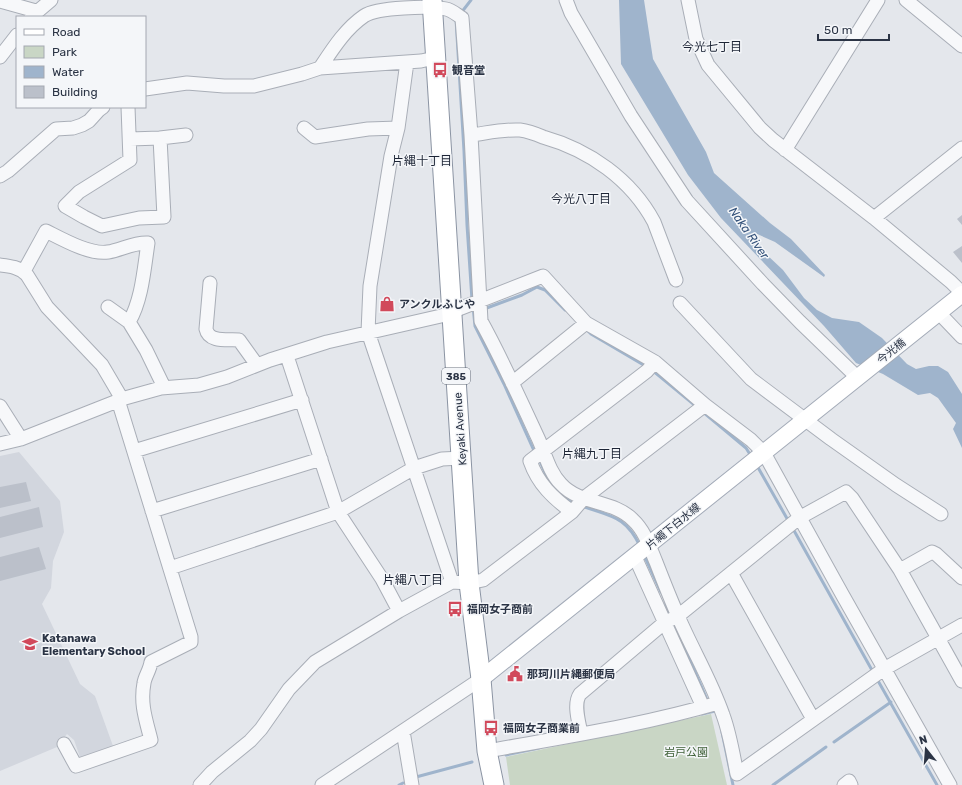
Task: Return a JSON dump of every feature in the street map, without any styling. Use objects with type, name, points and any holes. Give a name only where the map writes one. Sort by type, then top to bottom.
[{"type":"highway","name":"Keyaki Avenue","points":[[437,6],[435,58],[460,309],[462,458],[461,583],[481,679],[487,751],[494,785]]},
{"type":"main road","points":[[939,313],[962,294]]},
{"type":"main road","name":"今光橋","points":[[861,376],[939,313]]},
{"type":"main road","name":"片繩下白水線","points":[[481,679],[861,376]]},
{"type":"street","points":[[0,1],[34,14],[51,0]]},
{"type":"street","points":[[566,0],[575,19],[631,116],[687,201],[717,235],[800,322],[861,376]]},
{"type":"street","points":[[688,0],[696,40],[708,65],[760,128],[785,150],[874,218],[951,282],[962,294]]},
{"type":"street","points":[[785,150],[878,0]]},
{"type":"street","points":[[906,0],[962,46]]},
{"type":"street","points":[[320,68],[338,42],[364,16],[377,11],[437,6],[462,18],[471,135],[481,322],[495,347],[543,451],[561,485],[576,495],[624,513],[637,525],[649,544],[678,616],[718,703],[728,731],[737,774],[884,669],[962,625]]},
{"type":"street","points":[[0,57],[15,42]]},
{"type":"street","points":[[146,89],[187,83],[224,86],[254,86],[320,68],[421,61],[435,58]]},
{"type":"street","points":[[407,62],[398,128],[391,156],[370,286],[368,332],[414,468],[461,583]]},
{"type":"street","points":[[0,176],[8,171],[56,129],[68,129],[89,121],[102,108]]},
{"type":"street","points":[[128,108],[130,160],[79,192],[65,206],[102,226],[139,218],[164,217],[160,138]]},
{"type":"street","points":[[304,128],[315,137],[368,129],[398,128]]},
{"type":"street","points":[[471,135],[520,130],[558,141],[578,150],[611,170],[625,182],[650,214],[676,280]]},
{"type":"street","points":[[130,139],[186,135]]},
{"type":"street","points":[[874,218],[962,148]]},
{"type":"street","points":[[24,271],[46,231],[82,247],[99,252],[110,251],[137,243],[148,244],[138,299],[134,314],[129,322]]},
{"type":"street","points":[[0,265],[24,271],[47,307],[102,365],[120,399],[134,451],[191,637],[191,642],[151,662],[150,670],[145,680],[142,699],[143,710],[151,740],[76,766],[64,744]]},
{"type":"street","points":[[0,444],[21,439],[120,399],[164,387],[199,385],[227,377],[257,365],[327,342],[441,316],[481,302],[543,276],[586,323],[655,362],[705,405],[751,440],[764,453],[799,518],[950,785]]},
{"type":"street","points":[[210,282],[207,332],[215,339],[239,340],[257,365]]},
{"type":"street","points":[[680,304],[751,379],[805,420],[896,485],[941,514]]},
{"type":"street","points":[[108,307],[129,322],[146,350],[164,387]]},
{"type":"street","points":[[939,313],[962,337]]},
{"type":"street","points":[[512,383],[586,323]]},
{"type":"street","points":[[288,356],[338,512],[382,579],[399,611]]},
{"type":"street","points":[[572,512],[557,502],[549,493],[533,470],[530,461],[647,371],[655,362]]},
{"type":"street","points":[[134,451],[302,400]]},
{"type":"street","points":[[200,785],[212,772],[250,741],[261,729],[289,690],[315,662],[399,611],[461,583],[484,580],[572,512],[584,498],[705,405]]},
{"type":"street","points":[[0,406],[21,439]]},
{"type":"street","points":[[170,568],[338,512],[414,468],[442,459],[462,458]]},
{"type":"street","points":[[152,511],[321,459]]},
{"type":"street","points":[[581,734],[577,707],[577,698],[580,694],[664,623],[678,616],[799,518],[843,493],[848,494],[900,570],[962,681]]},
{"type":"street","points":[[900,570],[932,552],[962,578]]},
{"type":"street","points":[[635,557],[703,707]]},
{"type":"street","points":[[731,573],[814,719]]},
{"type":"street","points":[[322,785],[481,679]]},
{"type":"street","points":[[487,751],[581,734],[718,703]]},
{"type":"street","points":[[402,731],[412,785]]},
{"type":"street","points":[[844,785],[849,782],[851,785]]},
{"type":"shaded area","name":"Katanawa Elementary School","points":[[19,452],[60,501],[64,532],[53,561],[51,588],[42,604],[80,684],[95,696],[113,746],[80,757],[74,740],[67,734],[57,747],[0,771],[0,456]]},
{"type":"green space","name":"岩戸公園","points":[[711,714],[727,785],[510,785],[506,757]]},
{"type":"water","name":"Naka River","points":[[619,0],[644,0],[653,59],[706,152],[714,173],[770,223],[791,239],[825,275],[824,277],[775,242],[755,233],[754,236],[766,254],[783,270],[804,298],[817,310],[832,318],[859,322],[882,338],[907,364],[916,369],[929,366],[938,366],[948,372],[962,394],[962,448],[953,429],[956,423],[938,398],[930,393],[918,395],[883,374],[856,363],[824,326],[721,218],[688,175],[621,64]]},
{"type":"building","points":[[962,215],[962,225],[957,219]]},
{"type":"building","points":[[962,246],[962,263],[953,252]]},
{"type":"building","points":[[26,482],[31,501],[0,508],[0,487]]},
{"type":"building","points":[[39,507],[43,527],[0,538],[0,517]]},
{"type":"building","points":[[39,547],[46,569],[0,581],[0,557]]},
{"type":"waterway","points":[[461,13],[471,0]]},
{"type":"waterway","points":[[456,19],[472,300]]},
{"type":"waterway","points":[[484,309],[522,295],[537,287],[545,290],[565,310]]},
{"type":"waterway","points":[[473,306],[475,326],[504,384],[535,453]]},
{"type":"waterway","points":[[587,330],[591,334],[647,367]]},
{"type":"waterway","points":[[652,370],[697,407]]},
{"type":"waterway","points":[[703,412],[746,448],[751,456]]},
{"type":"waterway","points":[[539,459],[547,477],[552,484],[563,496],[574,504]]},
{"type":"waterway","points":[[756,464],[789,522]]},
{"type":"waterway","points":[[582,506],[616,518],[629,528],[640,546]]},
{"type":"waterway","points":[[792,527],[873,672]]},
{"type":"waterway","points":[[644,555],[661,592]]},
{"type":"waterway","points":[[666,604],[671,616]]},
{"type":"waterway","points":[[679,633],[708,702]]},
{"type":"waterway","points":[[877,679],[937,785]]},
{"type":"waterway","points":[[834,742],[891,702]]},
{"type":"waterway","points":[[702,714],[715,711]]},
{"type":"waterway","points":[[722,732],[733,785]]},
{"type":"waterway","points":[[773,785],[826,747]]},
{"type":"waterway","points":[[506,755],[539,748]]},
{"type":"waterway","points":[[416,777],[472,762]]},
{"type":"waterway","points":[[399,785],[403,783]]},
{"type":"place","name":"観音堂","points":[[440,70]]},
{"type":"place","name":"アンクルふじや","points":[[387,304]]},
{"type":"place","name":"福岡女子商前","points":[[455,609]]},
{"type":"place","name":"Katanawa Elementary School","points":[[30,644]]},
{"type":"place","name":"那珂川片縄郵便局","points":[[515,674]]},
{"type":"place","name":"福岡女子商業前","points":[[491,728]]},
{"type":"district","name":"今光七丁目","points":[[712,47]]},
{"type":"district","name":"片縄十丁目","points":[[422,161]]},
{"type":"district","name":"今光八丁目","points":[[581,199]]},
{"type":"district","name":"片縄九丁目","points":[[592,454]]},
{"type":"district","name":"片縄八丁目","points":[[413,580]]}]
